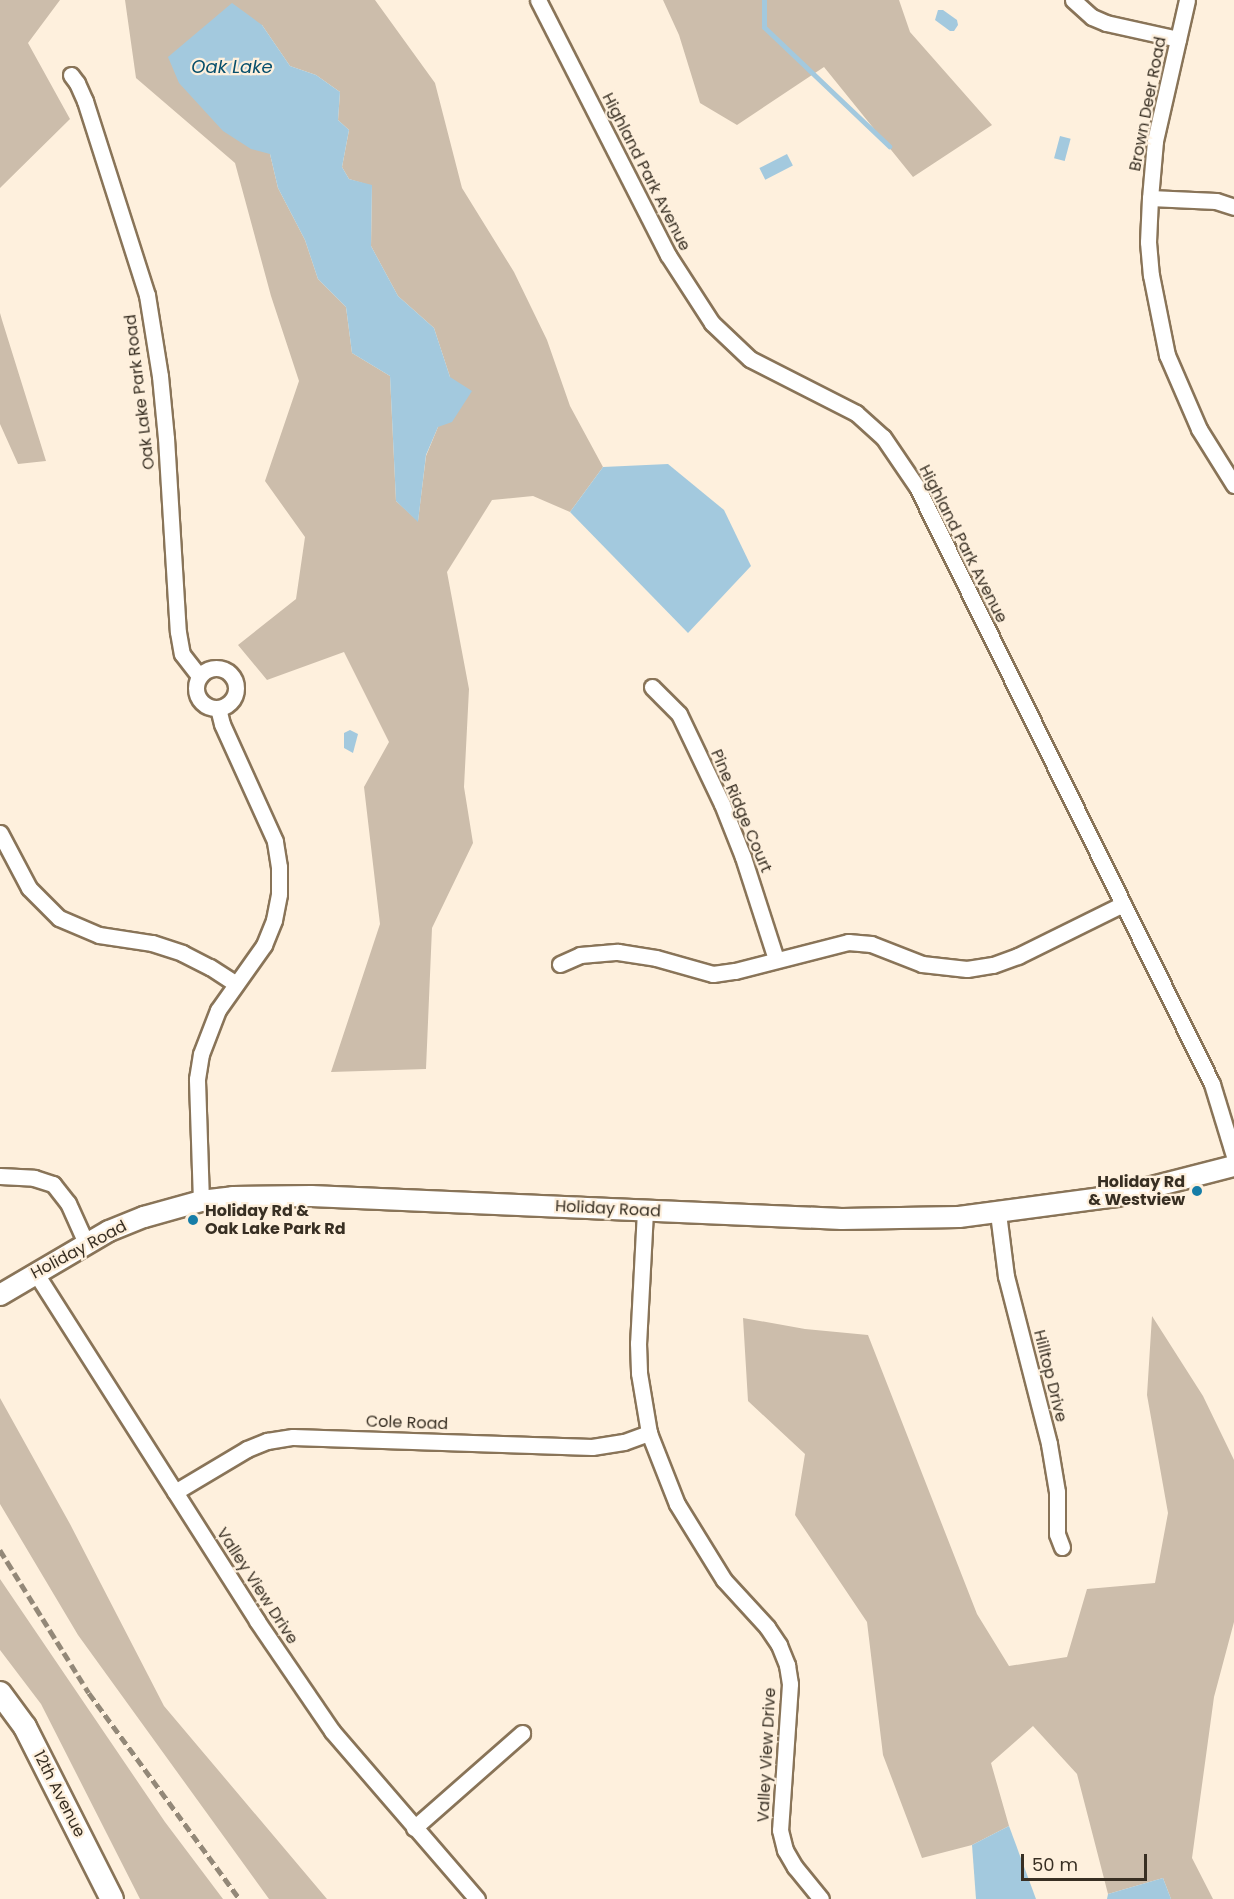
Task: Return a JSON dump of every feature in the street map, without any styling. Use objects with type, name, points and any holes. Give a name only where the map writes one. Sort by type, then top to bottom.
[{"type":"main road","name":"12th Avenue","points":[[0,1693],[25,1727],[112,1899]]},
{"type":"street","name":"Highland Park Avenue","points":[[538,0],[668,255],[712,323],[750,359],[856,413],[883,436],[916,487],[1212,1084],[1234,1156]]},
{"type":"street","points":[[1073,0],[1092,17],[1106,23],[1178,39]]},
{"type":"street","name":"Brown Deer Road","points":[[1186,0],[1155,141],[1150,198],[1151,275],[1167,355],[1199,429],[1234,485]]},
{"type":"street","name":"Oak Lake Park Road","points":[[71,75],[85,101],[147,295],[160,376],[166,438],[178,632],[182,654],[199,676],[196,684],[198,697],[209,706],[218,708]]},
{"type":"street","points":[[1150,198],[1216,201],[1234,207]]},
{"type":"street","points":[[199,676],[207,669],[220,668],[235,679],[233,699],[218,708],[222,724],[268,822],[279,867],[279,894],[274,920],[264,945],[218,1010],[201,1054],[197,1079],[201,1201]]},
{"type":"street","name":"Pine Ridge Court","points":[[652,687],[678,714],[722,804],[743,857],[776,959]]},
{"type":"street","points":[[0,833],[29,888],[59,918],[99,935],[152,943],[182,953],[236,984]]},
{"type":"street","points":[[560,964],[580,955],[618,952],[656,958],[713,974],[848,942],[871,944],[922,964],[947,968],[993,965],[1018,956],[1123,904]]},
{"type":"street","name":"Holiday Road","points":[[0,1295],[86,1243],[144,1217],[201,1201],[233,1197],[311,1196],[842,1219],[959,1217],[1117,1196],[1234,1166]]},
{"type":"street","points":[[0,1176],[34,1178],[53,1184],[68,1203],[86,1243]]},
{"type":"street","name":"Valley View Drive","points":[[645,1211],[638,1343],[639,1373],[649,1432],[677,1504],[702,1546],[724,1580],[767,1627],[779,1645],[790,1684],[780,1830],[785,1850],[795,1867],[821,1899]]},
{"type":"street","name":"Hilltop Drive","points":[[998,1213],[1006,1276],[1049,1444],[1057,1492],[1057,1533],[1062,1547]]},
{"type":"street","name":"Valley View Drive","points":[[35,1272],[256,1621],[332,1731],[477,1899]]},
{"type":"street","name":"Cole Road","points":[[175,1492],[247,1449],[293,1437],[592,1447],[624,1442],[649,1432]]},
{"type":"street","points":[[414,1828],[522,1733]]},
{"type":"shaded area","points":[[0,0],[60,0],[28,43],[70,119],[0,188]]},
{"type":"shaded area","points":[[125,0],[375,0],[435,83],[462,188],[514,272],[547,340],[570,406],[603,467],[570,512],[533,496],[492,500],[447,572],[469,689],[464,787],[473,843],[432,928],[426,1069],[331,1072],[380,924],[364,787],[389,742],[344,652],[267,680],[238,645],[296,599],[305,537],[265,481],[299,381],[271,296],[235,163],[136,78]],"holes":[[[262,25],[290,66],[316,75],[340,92],[338,120],[349,130],[342,167],[349,179],[372,186],[371,246],[398,296],[434,328],[450,377],[438,427],[426,456],[418,521],[396,501],[390,376],[352,353],[346,307],[318,279],[305,240],[278,188],[270,154]]]},
{"type":"shaded area","points":[[663,0],[899,0],[910,32],[992,125],[913,177],[824,67],[737,125],[700,103],[679,35]]},
{"type":"shaded area","points":[[0,313],[46,461],[18,464],[0,424]]},
{"type":"shaded area","points":[[1152,1316],[1203,1396],[1234,1460],[1234,1622],[1214,1697],[1192,1858],[1213,1899],[1171,1899],[1163,1878],[1108,1894],[1077,1774],[1033,1726],[991,1763],[1009,1826],[972,1845],[922,1858],[883,1755],[867,1622],[795,1515],[805,1454],[748,1401],[743,1318],[805,1329],[868,1335],[977,1614],[1009,1666],[1067,1657],[1087,1589],[1155,1583],[1168,1513],[1147,1395]]},
{"type":"shaded area","points":[[0,1398],[70,1524],[164,1706],[327,1899],[269,1899],[78,1635],[0,1504]]},
{"type":"shaded area","points":[[0,1579],[165,1822],[223,1899],[140,1899],[41,1704],[0,1650]]},
{"type":"water","name":"Oak Lake","points":[[232,3],[262,25],[290,66],[316,75],[340,92],[338,120],[349,130],[342,167],[349,179],[372,185],[371,246],[398,296],[434,328],[450,377],[472,391],[452,422],[438,427],[426,455],[418,522],[396,501],[390,376],[352,353],[346,307],[318,279],[305,240],[278,188],[270,154],[251,149],[223,131],[179,83],[168,57]]},
{"type":"water","points":[[938,10],[943,10],[957,20],[958,25],[954,31],[950,31],[935,20]]},
{"type":"water","points":[[1060,136],[1071,139],[1065,161],[1054,158]]},
{"type":"water","points":[[787,154],[793,166],[765,180],[759,168]]},
{"type":"water","points":[[668,464],[724,510],[751,566],[688,633],[570,512],[603,467]]},
{"type":"water","points":[[350,730],[358,734],[353,753],[344,748],[344,733]]},
{"type":"water","points":[[1009,1826],[1036,1899],[976,1899],[972,1845]]},
{"type":"water","points":[[1163,1878],[1171,1899],[1107,1899],[1108,1894]]},
{"type":"waterway","points":[[764,0],[764,27],[889,146]]},
{"type":"railway","points":[[0,1550],[89,1693],[240,1899]]},
{"type":"place","name":"Holiday Rd & Westview","points":[[1197,1191]]},
{"type":"place","name":"Holiday Rd & Oak Lake Park Rd","points":[[193,1220]]}]
